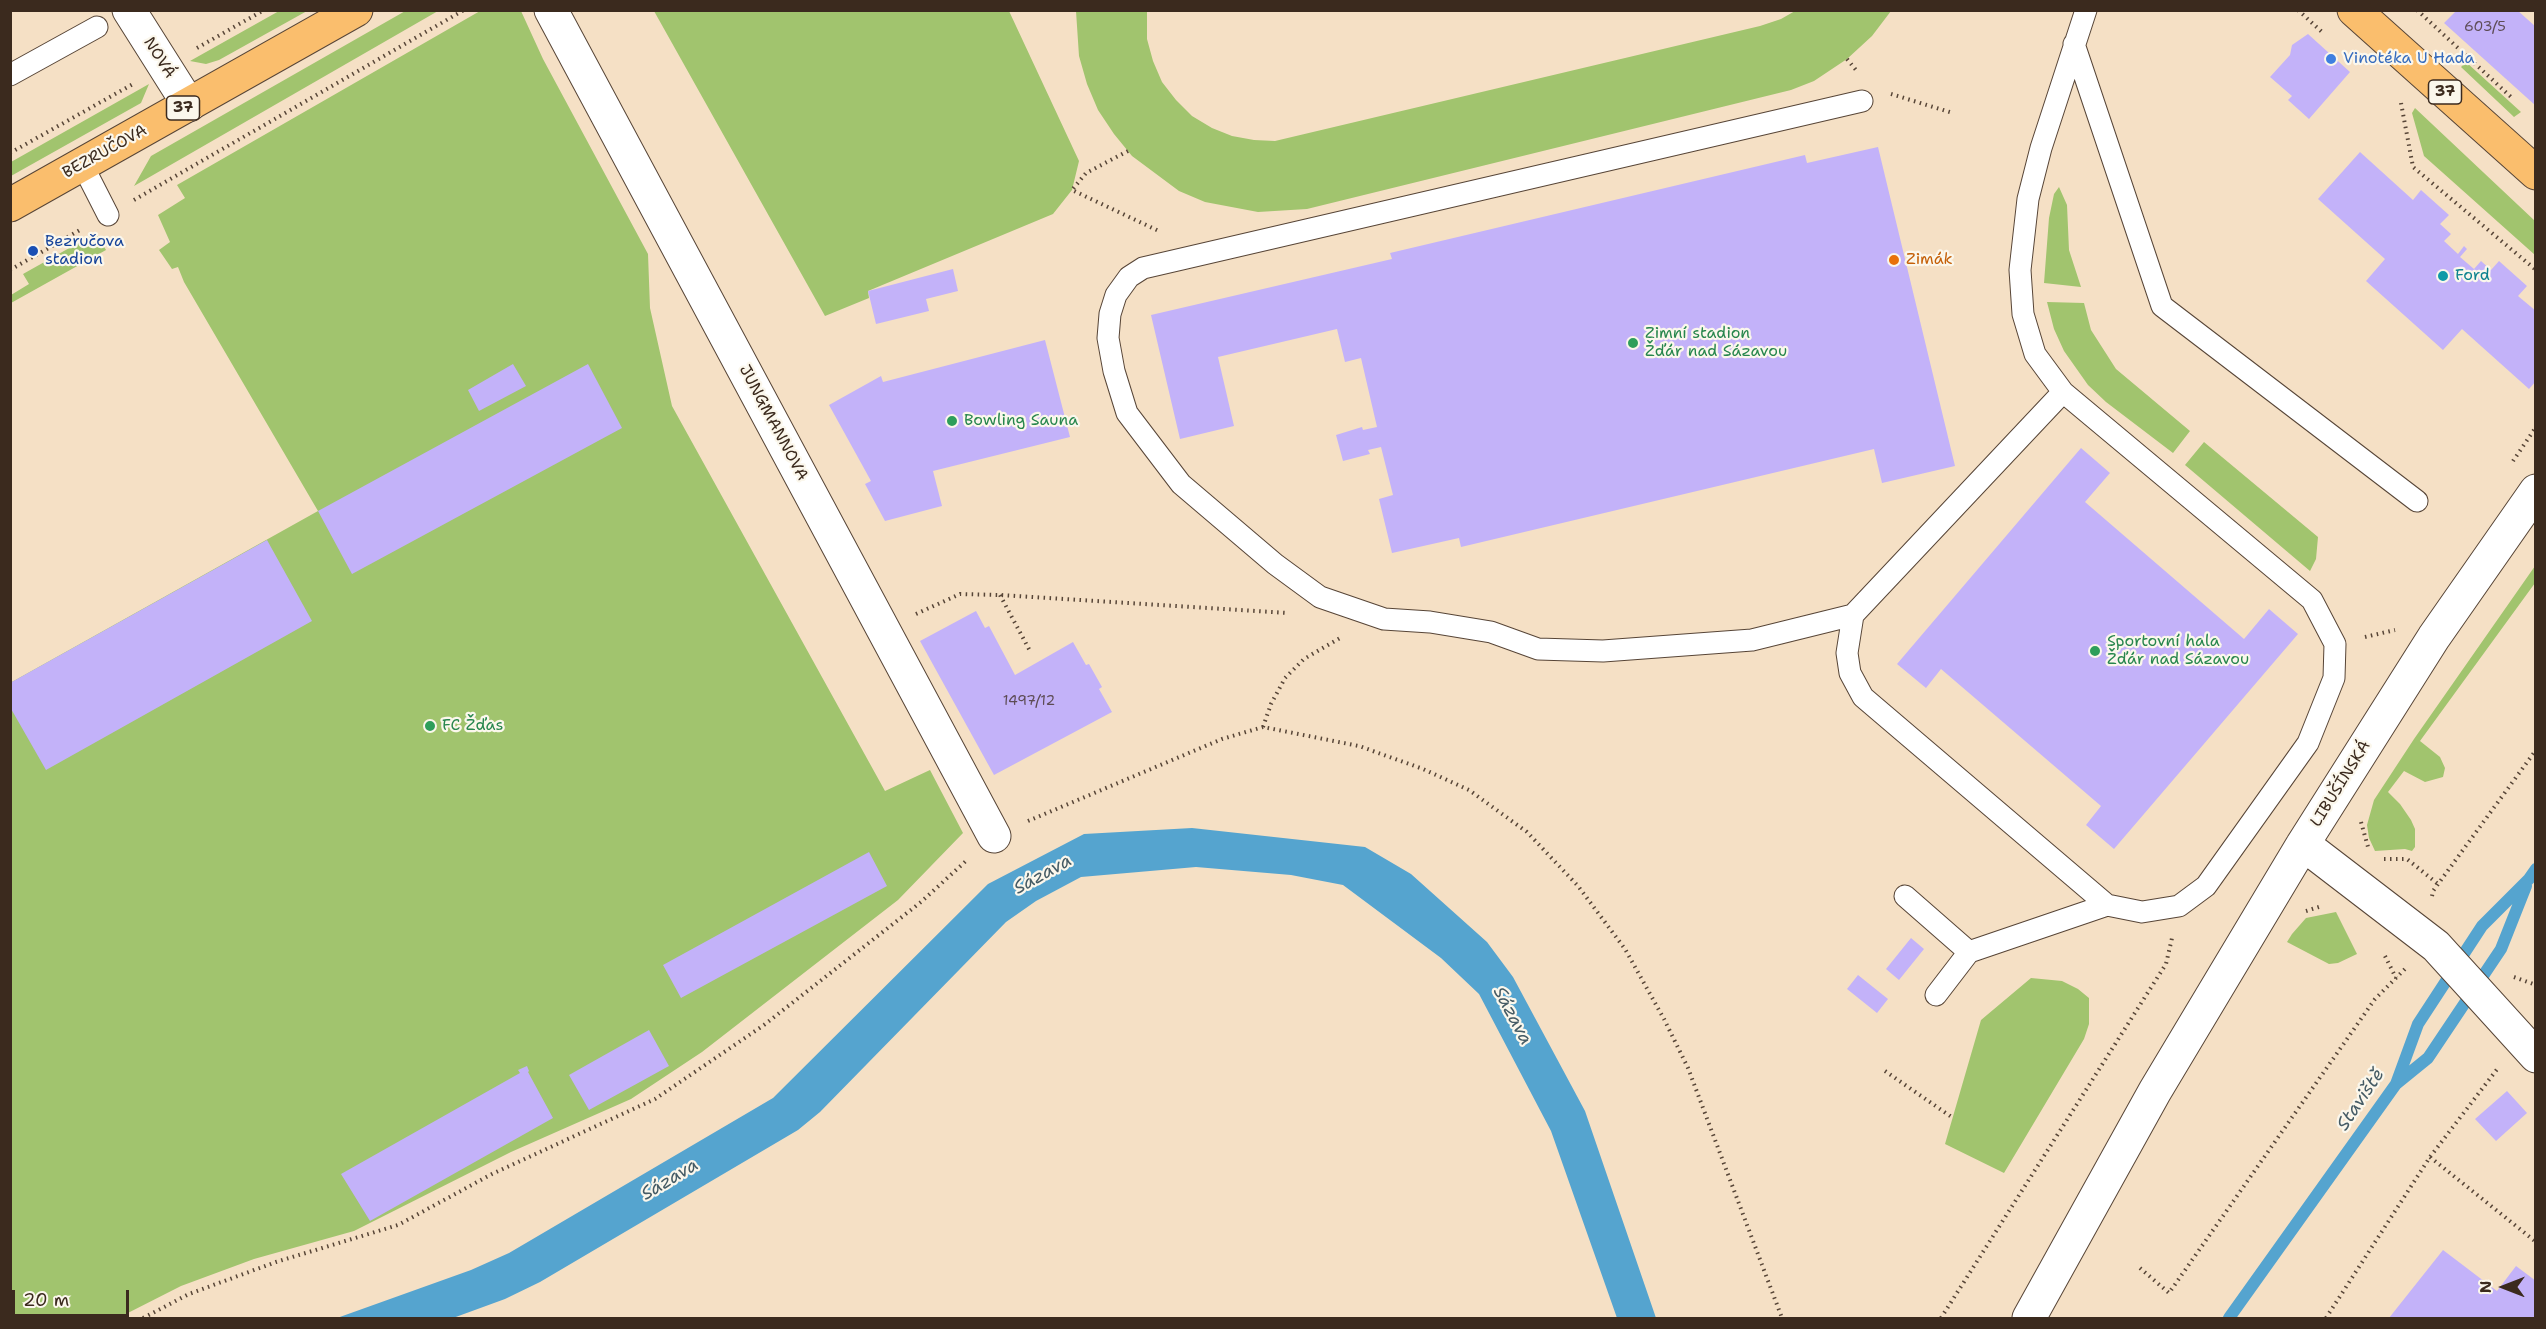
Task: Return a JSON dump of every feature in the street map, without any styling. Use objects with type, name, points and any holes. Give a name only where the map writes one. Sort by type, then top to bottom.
[{"type":"main road","name":"BEZRUČOVA","points":[[10,205],[356,10]]},
{"type":"main road","name":"37","points":[[2354,10],[2535,172]]},
{"type":"street","name":"NOVÁ","points":[[129,10],[189,105]]},
{"type":"street","name":"JUNGMANNOVA","points":[[551,10],[994,836]]},
{"type":"street","name":"LIBUŠÍNSKÁ","points":[[2528,1047],[2436,946],[2303,844],[2434,637],[2535,491]]},
{"type":"street","points":[[2029,1318],[2155,1091],[2303,844]]},
{"type":"lane","points":[[1853,615],[1847,653],[1850,673],[1863,697],[2107,905],[2142,912],[2179,906],[2206,886],[2308,743],[2334,678],[2335,644],[2312,600],[2063,392],[2035,354],[2023,314],[2020,270],[2028,199],[2041,148],[2086,10]]},
{"type":"lane","points":[[10,75],[97,27]]},
{"type":"lane","points":[[2074,44],[2162,306],[2417,501]]},
{"type":"lane","points":[[1862,101],[1137,271],[1129,277],[1116,295],[1110,314],[1108,338],[1114,371],[1127,413],[1181,484],[1275,564],[1320,597],[1384,619],[1430,622],[1491,632],[1538,649],[1603,651],[1752,640],[1853,615],[2063,392]]},
{"type":"lane","points":[[82,164],[108,214]]},
{"type":"lane","points":[[1905,896],[1969,952]]},
{"type":"lane","points":[[1936,995],[1969,952],[2107,905]]},
{"type":"path","points":[[10,270],[464,10]]},
{"type":"path","points":[[2298,10],[2324,34]]},
{"type":"path","points":[[2417,10],[2518,104]]},
{"type":"path","points":[[1847,59],[1862,78]]},
{"type":"path","points":[[1889,94],[1953,113]]},
{"type":"path","points":[[2393,95],[2402,103],[2413,167],[2535,270]]},
{"type":"path","points":[[1128,151],[1086,173],[1072,190],[1210,253]]},
{"type":"path","points":[[882,628],[960,594],[1291,613]]},
{"type":"path","points":[[1000,595],[1030,651]]},
{"type":"path","points":[[1263,727],[1271,704],[1285,678],[1304,659],[1339,638],[1384,619]]},
{"type":"path","points":[[143,1318],[189,1294],[276,1262],[398,1225],[492,1173],[655,1099],[773,1018],[921,902],[994,836],[1222,739],[1263,727],[1359,746],[1423,769],[1470,790],[1527,832],[1578,886],[1625,949],[1688,1068],[1782,1318]]},
{"type":"path","points":[[2431,899],[2438,884],[2535,750]]},
{"type":"path","points":[[2374,858],[2407,858],[2438,884]]},
{"type":"path","points":[[1941,1318],[2166,964],[2179,906]]},
{"type":"path","points":[[2140,1268],[2169,1293],[2375,999],[2396,978]]},
{"type":"path","points":[[2326,1318],[2430,1157],[2528,1047]]},
{"type":"path","points":[[1885,1071],[1953,1118]]},
{"type":"path","points":[[2430,1157],[2535,1242]]},
{"type":"green space","points":[[407,10],[438,11],[134,186],[151,156]]},
{"type":"green space","points":[[279,11],[307,11],[219,60],[206,64],[190,61]]},
{"type":"green space","name":"FC Žďas","points":[[480,11],[521,11],[543,59],[648,254],[650,308],[672,406],[885,791],[930,770],[963,833],[898,900],[702,1052],[631,1099],[511,1152],[354,1231],[254,1259],[181,1286],[118,1318],[11,1318],[10,683],[318,511],[184,282],[178,267],[172,269],[159,250],[170,242],[158,215],[185,198],[177,185]]},
{"type":"green space","points":[[654,11],[1009,11],[1079,161],[1072,190],[1053,214],[868,291],[869,298],[825,316]]},
{"type":"green space","points":[[1076,11],[1147,11],[1147,39],[1153,61],[1162,82],[1176,100],[1192,116],[1212,128],[1232,136],[1275,141],[1760,26],[1781,19],[1795,11],[1891,11],[1872,36],[1847,59],[1814,81],[1791,90],[1307,209],[1258,212],[1205,202],[1179,191],[1132,156],[1098,110],[1087,84],[1079,56]]},
{"type":"green space","points":[[2466,62],[2521,112],[2514,117],[2461,67]]},
{"type":"green space","points":[[149,84],[141,103],[11,176],[11,162]]},
{"type":"green space","points":[[2415,108],[2535,221],[2535,255],[2424,156],[2412,113]]},
{"type":"green space","points":[[2059,187],[2067,205],[2069,250],[2081,287],[2044,283],[2049,218],[2054,194]]},
{"type":"green space","points":[[96,233],[106,250],[11,303],[11,295],[29,284],[23,274]]},
{"type":"green space","points":[[2047,302],[2084,303],[2091,330],[2116,369],[2190,431],[2173,453],[2106,402],[2088,385],[2064,351],[2054,329]]},
{"type":"green space","points":[[2204,442],[2318,537],[2316,559],[2310,571],[2185,465]]},
{"type":"green space","points":[[2535,566],[2535,583],[2420,741],[2440,757],[2445,768],[2443,777],[2425,782],[2404,771],[2388,792],[2411,820],[2415,829],[2415,847],[2412,851],[2405,849],[2375,851],[2369,838],[2367,825],[2374,800]]},
{"type":"green space","points":[[2336,912],[2357,954],[2338,963],[2329,964],[2287,942],[2306,918]]},
{"type":"green space","points":[[2031,978],[2062,981],[2078,989],[2089,998],[2089,1024],[2084,1039],[2004,1173],[1945,1144],[1981,1020]]},
{"type":"water","name":"Sázava","points":[[1192,828],[1365,847],[1411,874],[1487,942],[1513,977],[1585,1111],[1656,1318],[1617,1318],[1551,1131],[1479,994],[1441,958],[1343,885],[1291,875],[1196,867],[1081,877],[1036,901],[1006,922],[820,1112],[798,1130],[540,1282],[505,1299],[453,1318],[337,1318],[471,1270],[509,1253],[773,1098],[988,884],[1084,834]]},
{"type":"building","points":[[2457,10],[2517,10],[2536,27],[2536,106],[2444,23]]},
{"type":"building","points":[[2308,34],[2350,72],[2309,119],[2288,100],[2292,96],[2270,77],[2290,55],[2292,45]]},
{"type":"building","name":"Zimní stadion Žďár nad Sázavou","points":[[1878,147],[1955,466],[1882,483],[1874,449],[1461,547],[1459,538],[1392,553],[1379,499],[1393,495],[1381,447],[1368,450],[1370,454],[1343,461],[1336,435],[1362,427],[1363,430],[1377,427],[1361,358],[1345,362],[1337,329],[1218,357],[1234,426],[1180,439],[1151,315],[1392,259],[1390,253],[1805,155],[1807,163]]},
{"type":"building","name":"Ford","points":[[2360,152],[2413,200],[2421,190],[2449,215],[2440,224],[2451,234],[2444,241],[2458,254],[2464,246],[2467,249],[2460,257],[2474,269],[2481,261],[2491,270],[2499,261],[2527,286],[2518,296],[2536,311],[2536,381],[2529,389],[2462,329],[2443,350],[2366,281],[2385,259],[2318,199]]},
{"type":"building","points":[[953,269],[958,291],[926,299],[929,311],[876,324],[868,291]]},
{"type":"building","name":"Bowling Sauna","points":[[1045,340],[1070,437],[933,471],[942,506],[885,521],[865,484],[871,481],[829,405],[881,376],[883,382]]},
{"type":"building","points":[[513,364],[526,386],[479,411],[468,390]]},
{"type":"building","points":[[588,364],[622,428],[352,574],[318,511]]},
{"type":"building","name":"Sportovní hala Žďár nad Sázavou","points":[[2081,448],[2110,473],[2085,502],[2244,639],[2269,609],[2298,634],[2114,849],[2086,825],[2101,806],[1941,669],[1926,688],[1897,664]]},
{"type":"building","points":[[267,540],[312,621],[46,770],[10,707],[10,683]]},
{"type":"building","points":[[976,611],[985,628],[989,626],[1015,675],[1073,642],[1102,687],[1099,689],[1112,712],[994,775],[920,641]]},
{"type":"building","points":[[869,852],[887,886],[681,998],[663,965]]},
{"type":"building","points":[[1911,938],[1924,949],[1899,980],[1886,969]]},
{"type":"building","points":[[1858,975],[1888,999],[1877,1013],[1847,989]]},
{"type":"building","points":[[649,1030],[669,1066],[589,1110],[569,1075]]},
{"type":"building","points":[[527,1066],[553,1118],[370,1221],[341,1174],[520,1073],[518,1070]]},
{"type":"building","points":[[2507,1091],[2527,1113],[2496,1141],[2475,1119]]},
{"type":"building","points":[[2443,1250],[2497,1291],[2516,1266],[2536,1281],[2536,1318],[2389,1318]]},
{"type":"waterway","name":"Staviště","points":[[2229,1318],[2396,1084],[2418,1024],[2482,926],[2536,869]]},
{"type":"waterway","points":[[2396,1084],[2428,1058],[2501,949],[2526,886]]},
{"type":"place","name":"Vinotéka U Hada","points":[[2331,59]]},
{"type":"place","name":"Bezručova stadion","points":[[33,251]]},
{"type":"place","name":"Zimák","points":[[1894,260]]},
{"type":"place","name":"Ford","points":[[2443,276]]},
{"type":"place","name":"Zimní stadion Žďár nad Sázavou","points":[[1633,343]]},
{"type":"place","name":"Bowling Sauna","points":[[952,421]]},
{"type":"place","name":"Sportovní hala Žďár nad Sázavou","points":[[2095,651]]},
{"type":"place","name":"FC Žďas","points":[[430,726]]}]
